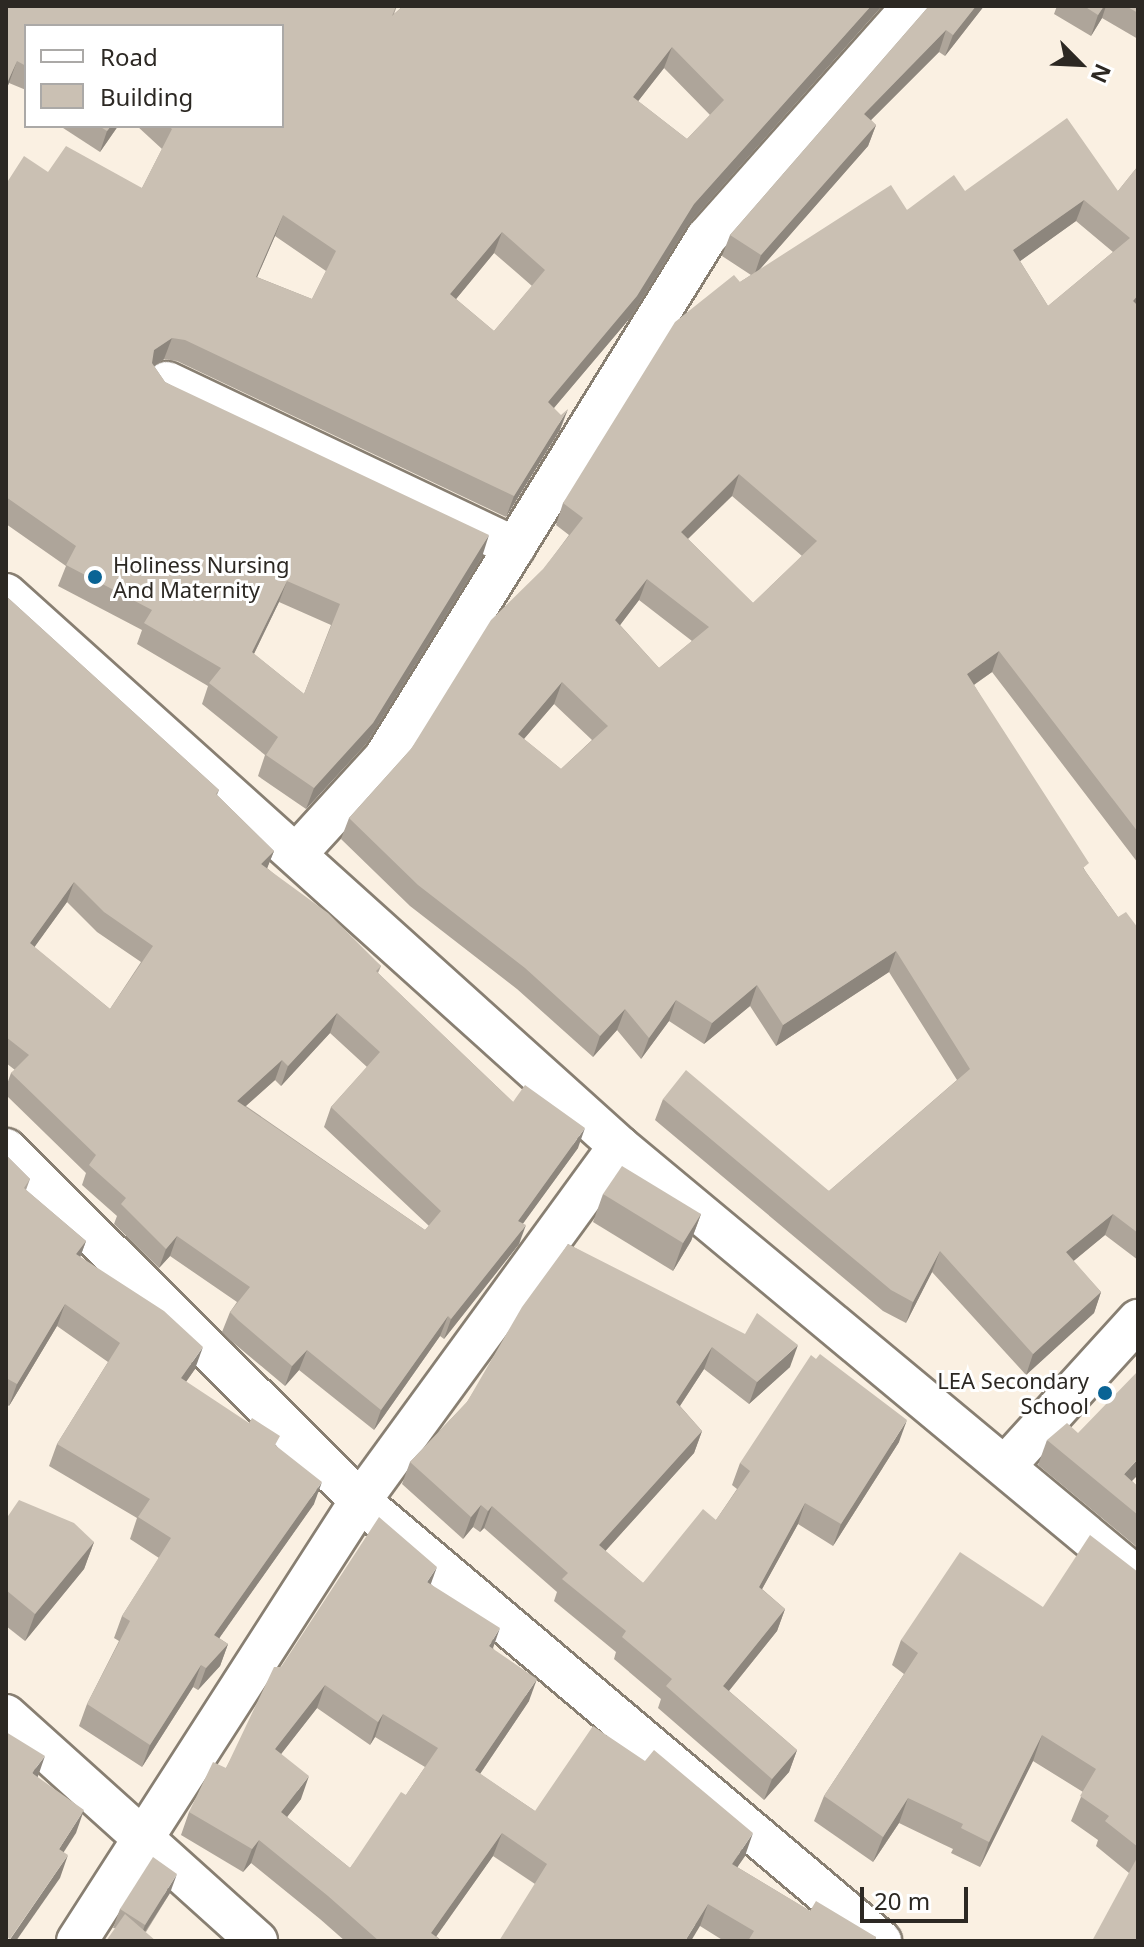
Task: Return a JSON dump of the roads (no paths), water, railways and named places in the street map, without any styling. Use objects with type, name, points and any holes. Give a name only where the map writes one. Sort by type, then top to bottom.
[{"type":"street","points":[[298,852],[384,758],[706,238],[913,6]]},
{"type":"street","points":[[167,382],[515,547]]},
{"type":"street","points":[[6,594],[298,852],[619,1146],[1007,1464],[1138,1578]]},
{"type":"street","points":[[77,1941],[360,1501],[619,1146]]},
{"type":"street","points":[[6,1149],[360,1501],[881,1941]]},
{"type":"street","points":[[1007,1464],[1138,1320]]},
{"type":"street","points":[[6,1715],[142,1842],[257,1941]]},
{"type":"place","name":"Holiness Nursing And Maternity","points":[[95,577]]},
{"type":"place","name":"LEA Secondary School","points":[[1105,1393]]}]
